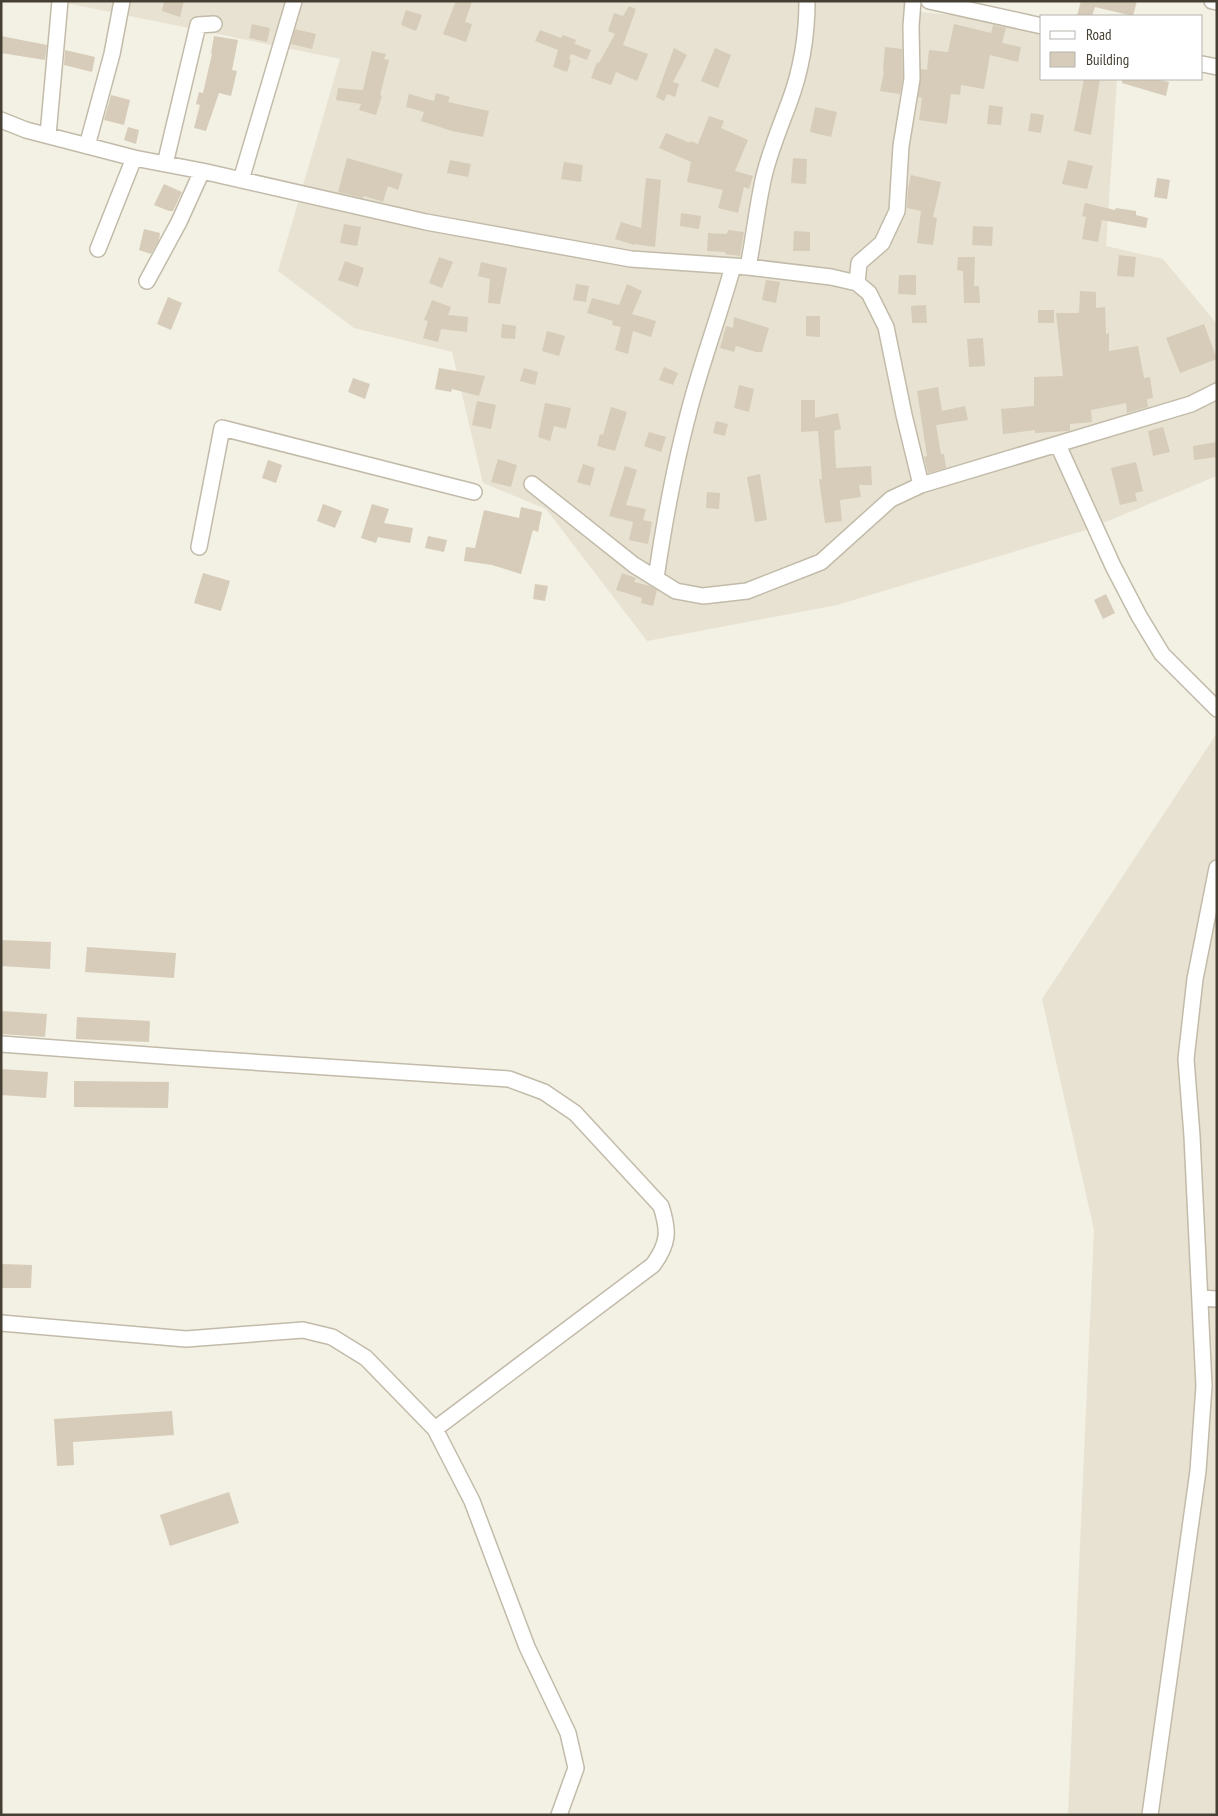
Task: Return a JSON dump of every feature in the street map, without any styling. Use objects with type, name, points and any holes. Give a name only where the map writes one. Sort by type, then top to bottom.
[{"type":"street","points":[[48,135],[60,1]]},
{"type":"street","points":[[86,146],[112,54],[122,1]]},
{"type":"street","points":[[241,180],[294,1]]},
{"type":"street","points":[[656,578],[666,515],[698,377],[741,266],[764,176],[779,126],[789,102],[807,26],[807,1]]},
{"type":"street","points":[[857,283],[859,263],[882,243],[897,211],[901,146],[912,80],[911,26],[913,1]]},
{"type":"street","points":[[929,1],[1040,26]]},
{"type":"street","points":[[1212,1],[1217,2]]},
{"type":"street","points":[[165,164],[198,24],[214,24]]},
{"type":"street","points":[[1203,64],[1217,67]]},
{"type":"street","points":[[1,120],[26,130],[134,158],[202,171],[426,222],[632,258],[741,266],[831,277],[857,283],[868,292],[886,327],[921,485]]},
{"type":"street","points":[[98,249],[134,158]]},
{"type":"street","points":[[147,281],[179,222],[202,171]]},
{"type":"street","points":[[532,484],[634,564],[676,591],[702,596],[747,591],[821,562],[891,499],[921,485],[1191,404],[1217,391]]},
{"type":"street","points":[[199,547],[222,428],[474,492]]},
{"type":"street","points":[[1058,445],[1113,566],[1139,616],[1162,654],[1217,709]]},
{"type":"street","points":[[1150,1815],[1198,1471],[1204,1386],[1186,1059],[1195,979],[1214,901],[1217,868]]},
{"type":"street","points":[[1,1044],[509,1079],[544,1092],[575,1113],[661,1206],[667,1224],[664,1251],[652,1265],[436,1429]]},
{"type":"street","points":[[1200,1298],[1217,1299]]},
{"type":"street","points":[[1,1323],[186,1339],[303,1330],[332,1337],[366,1358],[436,1429],[472,1501],[527,1647],[568,1733],[576,1768],[559,1815]]},
{"type":"shaded area","points":[[56,1],[920,1],[920,12],[988,18],[1040,30],[1040,80],[1117,80],[1106,246],[1163,259],[1217,324],[1217,476],[1086,530],[837,605],[647,641],[546,509],[483,483],[452,352],[354,328],[278,271],[340,59]]},
{"type":"shaded area","points":[[1217,733],[1217,1815],[1068,1815],[1094,1230],[1042,999]]},
{"type":"building","points":[[164,1],[184,1],[180,17],[162,11]]},
{"type":"building","points":[[456,1],[472,1],[465,22],[472,24],[466,42],[443,34]]},
{"type":"building","points":[[1081,1],[1137,1],[1133,15],[1095,7],[1092,15],[1077,15]]},
{"type":"building","points":[[629,6],[636,9],[623,45],[648,54],[637,81],[616,72],[611,85],[591,78],[597,62],[599,63],[615,34],[608,31],[614,13],[623,16]]},
{"type":"building","points":[[406,10],[422,15],[416,31],[401,25]]},
{"type":"building","points":[[252,24],[270,28],[267,42],[249,38]]},
{"type":"building","points":[[954,24],[991,33],[993,25],[1006,28],[1002,43],[1021,47],[1018,62],[990,55],[984,89],[961,85],[960,95],[951,94],[947,124],[919,120],[922,98],[918,97],[921,69],[927,70],[929,50],[948,52]]},
{"type":"building","points":[[295,29],[316,34],[312,49],[291,44]]},
{"type":"building","points":[[540,30],[561,38],[563,35],[576,40],[575,44],[591,50],[587,60],[571,54],[567,72],[553,67],[558,50],[535,41]]},
{"type":"building","points":[[1,36],[47,45],[45,60],[1,53]]},
{"type":"building","points":[[214,36],[238,40],[232,70],[237,71],[231,96],[219,93],[206,131],[194,128],[200,105],[196,104],[199,92],[203,93]]},
{"type":"building","points":[[885,47],[902,49],[903,78],[900,94],[880,91],[884,72]]},
{"type":"building","points":[[674,48],[687,55],[673,82],[679,84],[675,97],[667,94],[664,101],[656,97]]},
{"type":"building","points":[[715,48],[731,55],[718,88],[701,81]]},
{"type":"building","points":[[65,50],[95,57],[92,72],[64,65]]},
{"type":"building","points":[[372,51],[386,54],[384,59],[389,60],[376,115],[359,110],[361,104],[336,100],[338,88],[363,90]]},
{"type":"building","points":[[1084,80],[1100,80],[1091,135],[1074,131]]},
{"type":"building","points":[[1122,80],[1160,80],[1169,82],[1166,96],[1122,83]]},
{"type":"building","points":[[436,93],[450,97],[448,102],[489,111],[483,137],[452,131],[421,121],[424,112],[406,107],[409,94],[434,101]]},
{"type":"building","points":[[111,95],[130,100],[124,125],[104,120]]},
{"type":"building","points":[[989,105],[1003,107],[1001,125],[987,124]]},
{"type":"building","points":[[815,107],[837,112],[831,137],[810,132]]},
{"type":"building","points":[[1031,113],[1044,115],[1041,133],[1028,131]]},
{"type":"building","points":[[709,116],[724,121],[721,128],[748,140],[735,171],[753,176],[749,189],[744,187],[738,213],[718,208],[723,190],[687,182],[691,162],[659,148],[666,133],[690,143],[690,141],[698,144]]},
{"type":"building","points":[[128,127],[139,130],[136,144],[124,140]]},
{"type":"building","points":[[347,158],[403,174],[398,190],[388,186],[383,202],[364,196],[363,198],[338,192]]},
{"type":"building","points":[[793,158],[807,159],[806,184],[791,183]]},
{"type":"building","points":[[450,160],[471,164],[468,177],[447,173]]},
{"type":"building","points":[[1068,160],[1093,166],[1087,189],[1062,184]]},
{"type":"building","points":[[564,162],[583,165],[581,182],[561,179]]},
{"type":"building","points":[[911,175],[941,182],[933,217],[937,218],[933,245],[917,243],[921,211],[907,208]]},
{"type":"building","points":[[646,178],[661,180],[655,247],[634,245],[615,239],[621,222],[641,228]]},
{"type":"building","points":[[1157,178],[1170,180],[1167,199],[1154,197]]},
{"type":"building","points":[[164,184],[182,192],[173,211],[154,205]]},
{"type":"building","points":[[1085,203],[1115,210],[1116,208],[1136,211],[1136,215],[1148,218],[1146,228],[1102,220],[1098,242],[1082,239],[1086,217],[1082,216]]},
{"type":"building","points":[[681,213],[701,216],[699,229],[680,226]]},
{"type":"building","points":[[344,224],[361,227],[357,246],[340,243]]},
{"type":"building","points":[[973,226],[993,227],[992,246],[972,245]]},
{"type":"building","points":[[144,229],[160,233],[159,240],[151,254],[139,250]]},
{"type":"building","points":[[728,230],[744,232],[740,256],[725,254],[725,252],[707,251],[708,233],[727,234]]},
{"type":"building","points":[[794,231],[810,232],[810,251],[793,251]]},
{"type":"building","points":[[1119,255],[1136,257],[1134,277],[1117,276]]},
{"type":"building","points":[[439,257],[453,262],[442,288],[429,283]]},
{"type":"building","points":[[958,257],[975,257],[974,286],[979,286],[980,303],[964,303],[963,271],[957,270]]},
{"type":"building","points":[[345,261],[364,268],[358,287],[338,280]]},
{"type":"building","points":[[481,262],[507,268],[500,304],[488,303],[490,279],[478,276]]},
{"type":"building","points":[[899,275],[916,275],[916,295],[898,294]]},
{"type":"building","points":[[766,280],[780,282],[776,303],[762,300]]},
{"type":"building","points":[[576,284],[589,286],[586,302],[573,300]]},
{"type":"building","points":[[627,284],[642,291],[632,314],[656,321],[651,337],[633,331],[628,354],[615,350],[621,327],[612,325],[613,321],[587,313],[592,298],[619,305]]},
{"type":"building","points":[[1080,291],[1096,292],[1096,308],[1105,307],[1106,334],[1109,333],[1109,351],[1138,346],[1144,378],[1150,377],[1153,398],[1147,399],[1148,407],[1127,413],[1126,403],[1091,410],[1092,422],[1070,424],[1070,430],[1068,431],[1035,433],[1035,430],[1003,434],[1001,409],[1034,406],[1034,377],[1063,376],[1056,313],[1079,313]]},
{"type":"building","points":[[168,297],[182,303],[171,330],[157,324]]},
{"type":"building","points":[[432,300],[451,307],[448,315],[468,317],[467,332],[441,329],[438,342],[423,338],[428,321],[424,320]]},
{"type":"building","points":[[926,305],[927,323],[912,323],[911,306]]},
{"type":"building","points":[[1038,310],[1054,310],[1054,323],[1038,323]]},
{"type":"building","points":[[806,316],[820,316],[820,337],[806,336]]},
{"type":"building","points":[[734,317],[769,328],[762,352],[736,346],[734,352],[720,348],[726,326],[733,328]]},
{"type":"building","points":[[502,324],[516,326],[515,339],[501,338]]},
{"type":"building","points":[[1204,324],[1217,359],[1180,373],[1166,338]]},
{"type":"building","points":[[547,331],[565,336],[559,356],[542,351]]},
{"type":"building","points":[[983,338],[985,366],[969,367],[967,339]]},
{"type":"building","points":[[664,367],[678,373],[673,385],[659,380]]},
{"type":"building","points":[[439,368],[485,376],[479,396],[452,389],[451,392],[435,389]]},
{"type":"building","points":[[524,368],[538,372],[535,385],[520,381]]},
{"type":"building","points":[[353,378],[370,384],[365,399],[348,392]]},
{"type":"building","points":[[739,385],[754,389],[749,412],[734,408]]},
{"type":"building","points":[[938,387],[942,411],[965,406],[968,420],[936,425],[941,454],[944,454],[946,468],[928,473],[924,457],[927,456],[917,391]]},
{"type":"building","points":[[801,400],[815,400],[815,418],[838,413],[841,429],[834,431],[836,468],[871,466],[872,485],[859,485],[861,497],[840,500],[842,521],[825,523],[819,479],[822,479],[818,431],[801,432]]},
{"type":"building","points":[[477,401],[496,405],[491,429],[472,425]]},
{"type":"building","points":[[545,403],[571,408],[566,429],[554,426],[550,441],[538,437]]},
{"type":"building","points":[[611,407],[627,412],[615,451],[597,446],[600,434],[603,435]]},
{"type":"building","points":[[716,421],[728,424],[725,436],[713,433]]},
{"type":"building","points":[[1163,427],[1170,452],[1153,456],[1148,431]]},
{"type":"building","points":[[649,432],[666,437],[661,452],[644,446]]},
{"type":"building","points":[[1217,442],[1217,457],[1194,460],[1193,446]]},
{"type":"building","points":[[498,459],[517,465],[511,487],[491,482]]},
{"type":"building","points":[[268,460],[282,465],[276,483],[262,478]]},
{"type":"building","points":[[1136,462],[1143,491],[1135,493],[1137,501],[1120,505],[1111,468]]},
{"type":"building","points":[[583,464],[595,468],[590,486],[577,482]]},
{"type":"building","points":[[625,466],[637,470],[626,505],[646,509],[643,520],[652,522],[648,544],[629,540],[633,522],[609,516]]},
{"type":"building","points":[[760,474],[767,520],[755,522],[747,477]]},
{"type":"building","points":[[707,492],[720,493],[719,509],[706,508]]},
{"type":"building","points":[[323,504],[342,511],[335,528],[317,521]]},
{"type":"building","points":[[372,504],[389,509],[384,523],[413,528],[410,543],[378,537],[376,543],[361,538]]},
{"type":"building","points":[[521,507],[542,512],[538,532],[533,530],[521,574],[492,565],[464,561],[466,547],[475,548],[484,510],[519,518]]},
{"type":"building","points":[[428,536],[447,540],[444,552],[425,548]]},
{"type":"building","points":[[203,573],[230,581],[221,611],[194,603]]},
{"type":"building","points":[[622,573],[636,578],[634,582],[651,586],[657,590],[653,606],[641,603],[642,598],[616,590]]},
{"type":"building","points":[[535,584],[548,586],[545,601],[533,599]]},
{"type":"building","points":[[1106,594],[1115,613],[1103,619],[1094,600]]},
{"type":"building","points":[[1,940],[51,942],[50,969],[1,966]]},
{"type":"building","points":[[87,947],[176,953],[174,978],[85,972]]},
{"type":"building","points":[[1,1011],[47,1014],[45,1037],[1,1034]]},
{"type":"building","points":[[77,1017],[150,1021],[149,1042],[76,1039]]},
{"type":"building","points":[[1,1069],[48,1072],[46,1098],[1,1095]]},
{"type":"building","points":[[74,1081],[169,1082],[168,1108],[74,1107]]},
{"type":"building","points":[[1,1264],[32,1265],[31,1288],[1,1288]]},
{"type":"building","points":[[172,1411],[174,1435],[73,1442],[74,1465],[57,1466],[54,1419]]},
{"type":"building","points":[[229,1492],[239,1523],[170,1546],[160,1515]]}]
